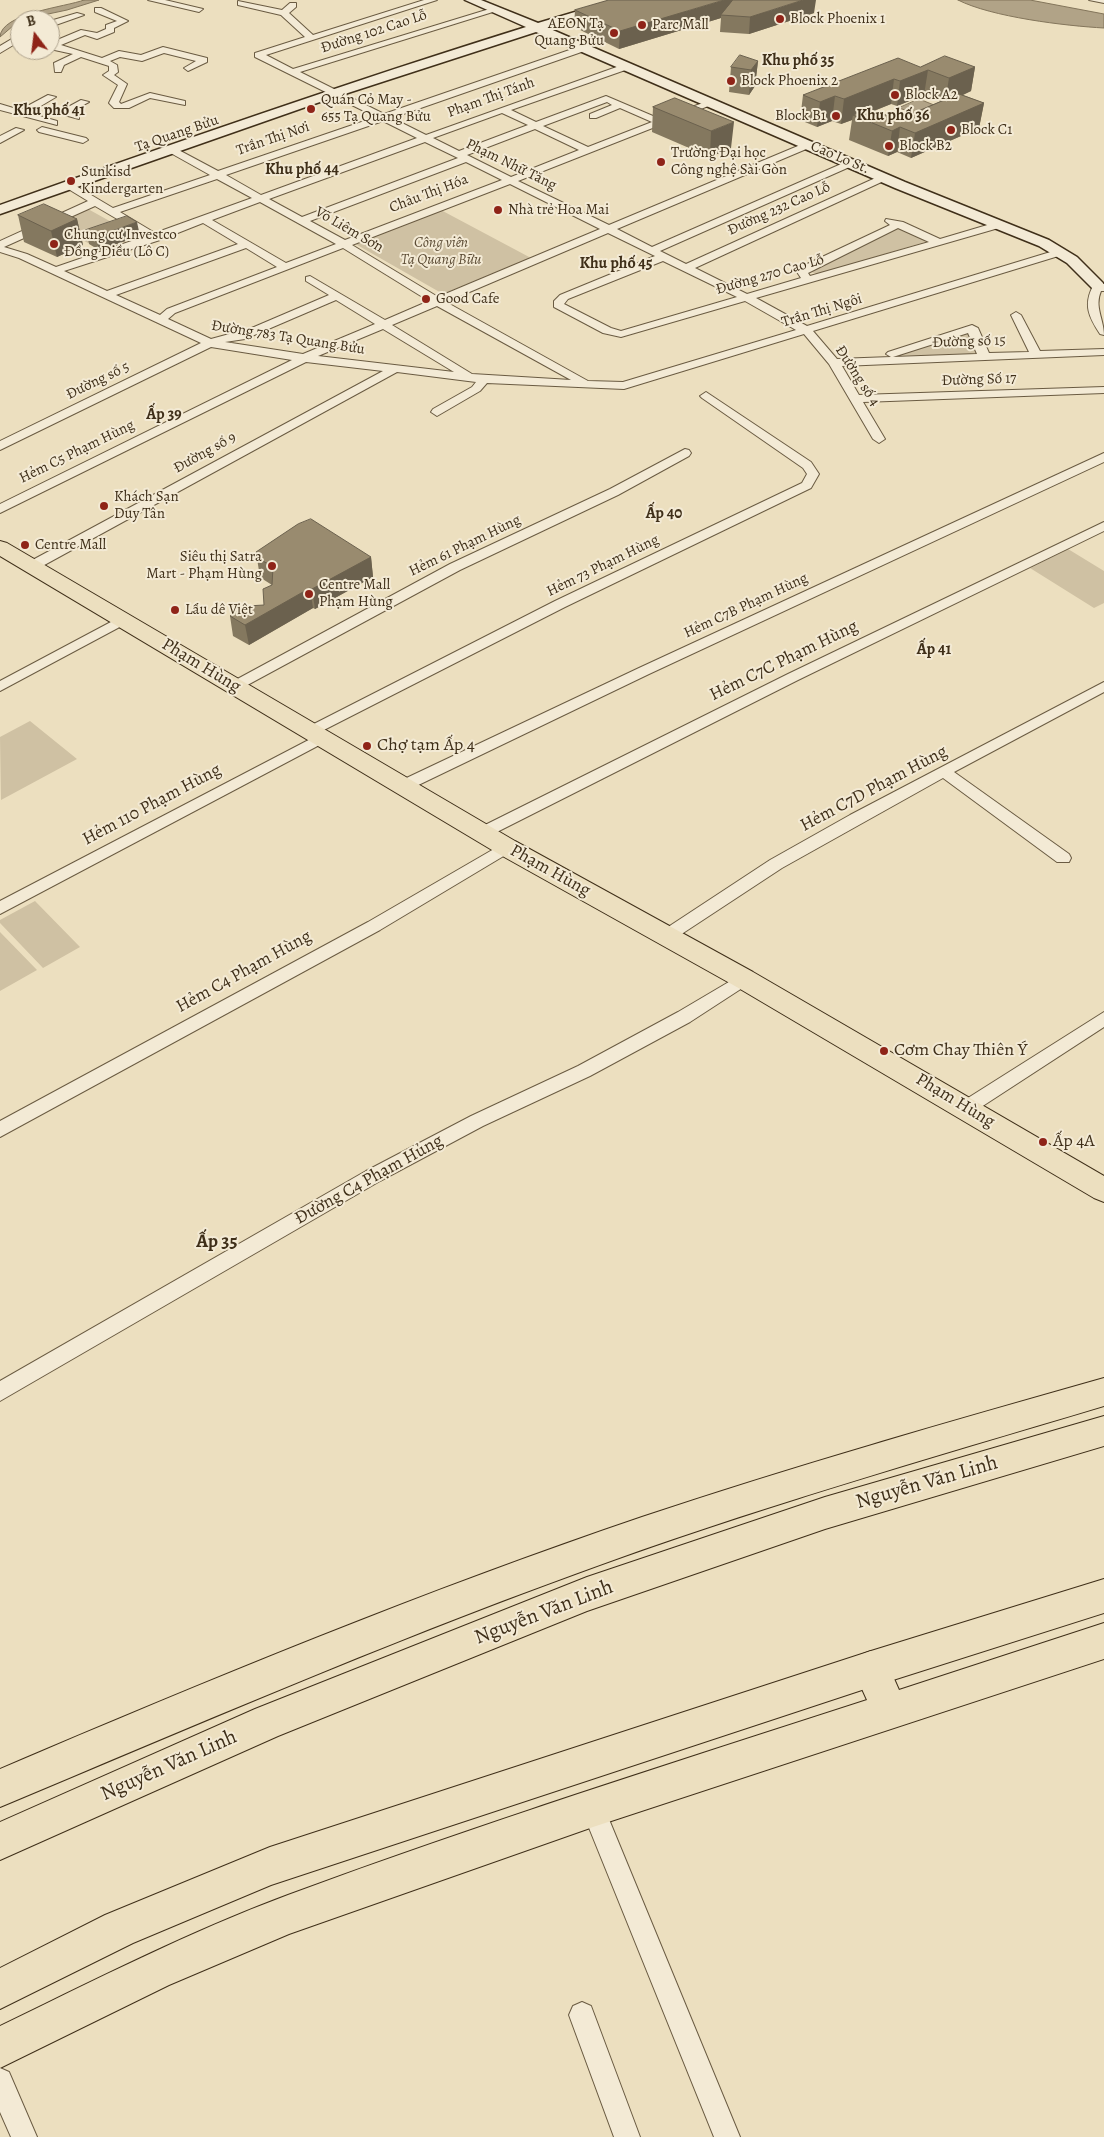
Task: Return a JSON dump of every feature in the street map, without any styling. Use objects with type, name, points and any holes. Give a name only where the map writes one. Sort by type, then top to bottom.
[{"type":"main road","name":"Cao Lo St.","points":[[471,0],[587,47],[885,178],[1044,243],[1067,256],[1101,287]]},
{"type":"main road","name":"Tạ Quang Bửu","points":[[0,210],[331,98],[336,92],[536,26],[628,0]]},
{"type":"main road","name":"Tạ Quang Bửu","points":[[0,215],[70,186]]},
{"type":"main road","name":"Phạm Hùng","points":[[0,547],[506,847],[668,935],[1104,1190]]},
{"type":"main road","name":"Nguyễn Văn Linh","points":[[0,1788],[260,1677],[576,1556],[806,1480],[1104,1392]]},
{"type":"main road","name":"Nguyễn Văn Linh","points":[[0,1841],[268,1722],[587,1594],[826,1513],[1104,1431]]},
{"type":"main road","points":[[0,1988],[119,1929],[270,1866],[871,1669],[1104,1596]]},
{"type":"main road","points":[[0,2048],[155,1970],[287,1915],[593,1808],[1104,1641]]},
{"type":"main road","points":[[871,1669],[890,1710]]},
{"type":"street","points":[[152,0],[199,9]]},
{"type":"street","points":[[241,2],[284,13],[311,38],[433,0]]},
{"type":"street","points":[[1093,0],[1104,1]]},
{"type":"street","points":[[280,2],[294,5],[284,13]]},
{"type":"street","name":"Đường 102 Cao Lỗ","points":[[292,72],[493,9]]},
{"type":"street","points":[[97,36],[111,30],[105,25],[124,21],[111,13],[105,14],[98,10]]},
{"type":"street","points":[[60,21],[80,15]]},
{"type":"street","points":[[60,42],[84,32],[113,42]]},
{"type":"street","name":"Phạm Nhữ Tăng","points":[[311,38],[258,54],[384,116],[465,159],[747,298],[810,335]]},
{"type":"street","name":"Trần Thị Nơi","points":[[111,212],[587,47]]},
{"type":"street","points":[[60,49],[100,62],[118,65],[114,72],[106,75],[123,84],[115,96],[114,103],[116,106],[122,108],[148,96],[182,103]]},
{"type":"street","points":[[100,62],[118,54],[142,58],[163,50],[204,60],[188,68]]},
{"type":"street","points":[[58,70],[60,66],[57,65],[67,64],[79,54]]},
{"type":"street","name":"Phạm Thị Tánh","points":[[55,271],[156,238],[424,138],[628,66]]},
{"type":"street","points":[[574,85],[658,122]]},
{"type":"street","points":[[21,114],[50,97]]},
{"type":"street","points":[[302,221],[465,159],[536,126],[606,99]]},
{"type":"street","points":[[76,117],[62,113],[84,102]]},
{"type":"street","name":"Châu Thị Hóa","points":[[162,319],[171,311],[711,103]]},
{"type":"street","points":[[585,119],[620,105]]},
{"type":"street","points":[[0,107],[54,123]]},
{"type":"street","points":[[503,110],[586,150]]},
{"type":"street","points":[[532,139],[567,126]]},
{"type":"street","points":[[0,142],[19,130]]},
{"type":"street","points":[[42,130],[83,140]]},
{"type":"street","points":[[0,142],[12,146]]},
{"type":"street","name":"Hẻm C5 Phạm Hùng","points":[[0,509],[304,358],[808,145]]},
{"type":"street","name":"Võ Liêm Sơn","points":[[173,150],[262,198],[438,302],[590,386]]},
{"type":"street","points":[[465,159],[489,156]]},
{"type":"street","points":[[651,251],[852,163]]},
{"type":"street","name":"Đường 232 Cao Lỗ","points":[[686,268],[885,178]]},
{"type":"street","points":[[70,186],[156,238]]},
{"type":"street","points":[[0,245],[95,202]]},
{"type":"street","points":[[204,219],[285,267]]},
{"type":"street","points":[[885,219],[938,242]]},
{"type":"street","points":[[808,280],[802,272],[807,268],[899,224]]},
{"type":"street","name":"Đường 270 Cao Lỗ","points":[[663,257],[559,301],[558,305],[598,327],[621,334],[998,225]]},
{"type":"street","points":[[107,295],[246,244]]},
{"type":"street","name":"Đường 783 Tạ Quang Bửu","points":[[0,249],[55,271],[162,319],[210,343],[304,358],[394,369],[484,379],[590,386]]},
{"type":"street","name":"Trần Thị Ngôi","points":[[590,386],[624,386],[810,335],[1067,256]]},
{"type":"street","points":[[310,279],[471,377]]},
{"type":"street","name":"Cao Lo St.","points":[[1101,287],[1092,296],[1091,309],[1104,332]]},
{"type":"street","name":"Đường số 5","points":[[0,446],[210,343],[233,336],[240,337],[334,292]]},
{"type":"street","points":[[1016,315],[1036,355]]},
{"type":"street","points":[[872,360],[972,328],[984,356]]},
{"type":"street","name":"Trần Thị Ngôi","points":[[707,373],[810,335]]},
{"type":"street","name":"Đường số 4","points":[[810,335],[834,363],[879,439]]},
{"type":"street","name":"Đường số 15","points":[[834,363],[1104,352]]},
{"type":"street","name":"Đường số 9","points":[[32,566],[394,369]]},
{"type":"street","points":[[437,412],[476,389],[484,379]]},
{"type":"street","name":"Đường Số 17","points":[[856,399],[1104,390]]},
{"type":"street","name":"Hẻm 73 Phạm Hùng","points":[[316,735],[560,604],[807,485],[813,474],[807,465],[706,396]]},
{"type":"street","name":"Hẻm 61 Phạm Hùng","points":[[235,686],[455,567],[614,492],[685,453]]},
{"type":"street","name":"Hẻm C7B Phạm Hùng","points":[[403,786],[644,670],[1104,457]]},
{"type":"street","name":"Hẻm C7C Phạm Hùng","points":[[482,833],[801,673],[1104,526]]},
{"type":"street","points":[[0,688],[124,620]]},
{"type":"street","name":"Hẻm C7D Phạm Hùng","points":[[668,935],[776,864],[855,818],[1104,686]]},
{"type":"street","name":"Hẻm 110 Phạm Hùng","points":[[0,908],[316,735]]},
{"type":"street","points":[[944,772],[1063,858]]},
{"type":"street","name":"Hẻm C4 Phạm Hùng","points":[[0,1130],[374,926],[506,847]]},
{"type":"street","name":"Đường C4 Phạm Hủng","points":[[0,1392],[373,1176],[477,1121],[584,1071],[684,1017],[744,979]]},
{"type":"street","points":[[966,1108],[1104,1018]]},
{"type":"street","points":[[593,1808],[726,2137]]},
{"type":"street","points":[[582,2015],[626,2137]]},
{"type":"street","points":[[0,2081],[24,2137]]},
{"type":"green space","points":[[88,209],[124,229],[88,243],[53,225]]},
{"type":"green space","name":"Công viên Tạ Quang Bữu","points":[[439,209],[531,258],[443,294],[352,242]]},
{"type":"green space","points":[[899,227],[928,241],[818,274],[811,272]]},
{"type":"green space","points":[[970,329],[980,354],[889,356]]},
{"type":"green space","points":[[1068,549],[1104,571],[1104,603],[1094,608],[1030,568]]},
{"type":"green space","points":[[30,721],[77,759],[1,800],[0,737]]},
{"type":"green space","points":[[35,901],[80,947],[43,968],[0,923],[0,920]]},
{"type":"green space","points":[[0,932],[37,970],[0,991]]},
{"type":"shaded area","points":[[84,0],[99,0],[60,11],[45,10]]},
{"type":"shaded area","points":[[958,0],[1030,0],[1104,14],[1104,28],[1050,23],[1009,16],[972,6]]},
{"type":"shaded area","points":[[10,23],[10,28],[0,37],[3,29]]},
{"type":"shaded area","points":[[919,99],[934,105],[914,113],[899,108]]},
{"type":"building","points":[[609,0],[724,0],[620,31],[575,10]]},
{"type":"building","points":[[733,0],[803,0],[750,17],[721,15]]},
{"type":"building","points":[[740,55],[758,61],[751,70],[731,67]]},
{"type":"building","points":[[945,56],[975,67],[949,78],[928,70],[900,81],[894,79],[844,99],[835,96],[820,102],[803,95],[898,58],[920,67]]},
{"type":"building","points":[[959,94],[984,103],[915,133],[900,127],[892,131],[853,115],[868,108],[886,115],[895,111],[906,116]]},
{"type":"building","points":[[675,98],[734,122],[711,131],[653,107]]},
{"type":"building","points":[[44,204],[77,219],[51,231],[18,215]]},
{"type":"building","points":[[127,216],[137,222],[96,237],[86,230]]},
{"type":"building","points":[[311,519],[371,557],[312,589],[310,588],[245,625],[230,616],[247,606],[264,605],[263,589],[272,585],[273,567],[258,558],[256,552],[298,524]]},
{"type":"place","name":"Block Phoenix 1","points":[[780,19]]},
{"type":"place","name":"Parc Mall","points":[[642,25]]},
{"type":"place","name":"AEON Tạ Quang Bửu","points":[[614,33]]},
{"type":"place","name":"Block Phoenix 2","points":[[731,81]]},
{"type":"place","name":"Block A2","points":[[895,95]]},
{"type":"place","name":"Quán Cỏ May - 655 Tạ Quang Bửu","points":[[311,109]]},
{"type":"place","name":"Block B1","points":[[836,116]]},
{"type":"place","name":"Block C1","points":[[951,130]]},
{"type":"place","name":"Block B2","points":[[889,146]]},
{"type":"place","name":"Trường Đại học Công nghệ Sài Gòn","points":[[661,162]]},
{"type":"place","name":"Sunkisd Kindergarten","points":[[71,181]]},
{"type":"place","name":"Nhà trẻ Hoa Mai","points":[[498,210]]},
{"type":"place","name":"Chung cư Investco Đồng Diều (Lô C)","points":[[54,244]]},
{"type":"place","name":"Good Cafe","points":[[426,299]]},
{"type":"place","name":"Khách Sạn Duy Tân","points":[[104,506]]},
{"type":"place","name":"Centre Mall","points":[[25,545]]},
{"type":"place","name":"Siêu thị Satra Mart - Phạm Hùng","points":[[272,566]]},
{"type":"place","name":"Centre Mall Phạm Hùng","points":[[309,594]]},
{"type":"place","name":"Lẩu dê Việt","points":[[175,610]]},
{"type":"place","name":"Chợ tạm Ấp 4","points":[[367,746]]},
{"type":"place","name":"Cơm Chay Thiên Ý","points":[[884,1051]]},
{"type":"place","name":"Ấp 4A","points":[[1043,1142]]},
{"type":"district","name":"Khu phố 35","points":[[798,61]]},
{"type":"district","name":"Khu phố 41","points":[[49,111]]},
{"type":"district","name":"Khu phố 36","points":[[893,116]]},
{"type":"district","name":"Khu phố 44","points":[[302,170]]},
{"type":"district","name":"Khu phố 45","points":[[616,264]]},
{"type":"district","name":"Ấp 39","points":[[164,415]]},
{"type":"district","name":"Ấp 40","points":[[664,514]]},
{"type":"district","name":"Ấp 41","points":[[934,650]]},
{"type":"district","name":"Ấp 35","points":[[217,1242]]}]
